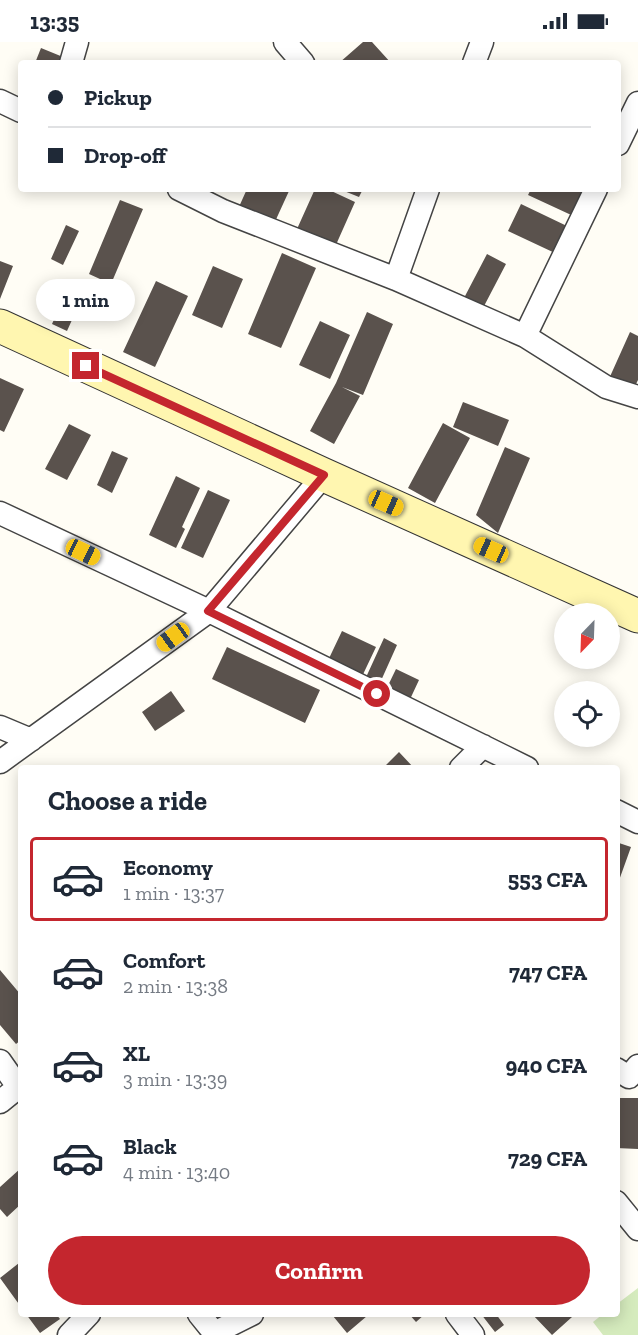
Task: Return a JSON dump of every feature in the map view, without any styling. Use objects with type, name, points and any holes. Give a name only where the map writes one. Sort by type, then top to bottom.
[{"type":"street","points":[[72,60],[77,42]]},
{"type":"street","points":[[285,42],[300,60]]},
{"type":"street","points":[[475,60],[482,42]]},
{"type":"street","points":[[0,101],[18,110]]},
{"type":"street","points":[[621,138],[638,103]]},
{"type":"street","points":[[185,192],[223,211],[396,279],[525,336],[606,387],[638,397]]},
{"type":"street","points":[[525,336],[595,192]]},
{"type":"street","points":[[396,279],[421,194]]},
{"type":"street","points":[[0,326],[638,616]]},
{"type":"street","points":[[0,762],[208,611],[324,475]]},
{"type":"street","points":[[0,513],[208,611],[521,765]]},
{"type":"street","points":[[0,727],[31,740]]},
{"type":"street","points":[[464,765],[483,746]]},
{"type":"street","points":[[620,813],[638,822]]},
{"type":"street","points":[[0,1061],[18,1085]]},
{"type":"street","points":[[0,1102],[18,1089]]},
{"type":"street","points":[[620,1207],[638,1229]]},
{"type":"street","points":[[69,1335],[86,1317]]},
{"type":"street","points":[[201,1317],[215,1334],[246,1317]]},
{"type":"street","points":[[459,1317],[473,1335]]},
{"type":"green space","points":[[638,1288],[638,1335],[603,1335],[593,1322],[599,1317],[620,1317],[620,1302]]},
{"type":"building","points":[[363,42],[372,42],[388,60],[342,60]]},
{"type":"building","points":[[41,48],[63,57],[62,60],[36,60]]},
{"type":"building","points":[[246,192],[289,192],[273,226],[238,209]]},
{"type":"building","points":[[314,192],[333,192],[355,202],[335,247],[297,229]]},
{"type":"building","points":[[346,192],[362,192],[359,197]]},
{"type":"building","points":[[530,192],[584,192],[593,196],[582,220],[528,195]]},
{"type":"building","points":[[120,200],[143,209],[111,284],[89,274]]},
{"type":"building","points":[[521,204],[569,227],[557,254],[508,231]]},
{"type":"building","points":[[66,225],[79,231],[63,265],[51,259]]},
{"type":"building","points":[[282,253],[316,268],[281,348],[248,334]]},
{"type":"building","points":[[487,254],[506,264],[483,308],[464,298]]},
{"type":"building","points":[[0,261],[13,266],[0,299]]},
{"type":"building","points":[[213,266],[243,279],[222,328],[192,315]]},
{"type":"building","points":[[156,281],[188,296],[155,367],[123,352]]},
{"type":"building","points":[[61,304],[76,311],[67,331],[52,324]]},
{"type":"building","points":[[367,312],[393,324],[363,395],[342,387],[360,396],[334,444],[310,431],[336,383]]},
{"type":"building","points":[[320,321],[350,335],[330,379],[299,365]]},
{"type":"building","points":[[630,332],[638,336],[638,380],[632,392],[608,381]]},
{"type":"building","points":[[0,378],[24,389],[4,432],[0,430]]},
{"type":"building","points":[[463,402],[509,420],[498,446],[453,427]]},
{"type":"building","points":[[443,423],[470,438],[435,503],[408,488]]},
{"type":"building","points":[[69,424],[91,435],[67,480],[45,469]]},
{"type":"building","points":[[505,447],[530,458],[498,533],[476,515]]},
{"type":"building","points":[[112,451],[128,458],[112,493],[97,485]]},
{"type":"building","points":[[176,476],[200,488],[182,527],[185,529],[176,548],[149,535]]},
{"type":"building","points":[[208,490],[230,500],[203,558],[181,548]]},
{"type":"building","points":[[342,631],[376,647],[357,687],[323,671]]},
{"type":"building","points":[[384,638],[397,645],[371,703],[357,697]]},
{"type":"building","points":[[227,647],[320,690],[305,723],[212,679]]},
{"type":"building","points":[[396,669],[419,680],[405,710],[382,698]]},
{"type":"building","points":[[171,691],[185,711],[155,731],[142,712]]},
{"type":"building","points":[[399,752],[411,765],[386,765]]},
{"type":"building","points":[[620,843],[631,847],[620,878]]},
{"type":"building","points":[[0,970],[18,991],[18,1042],[16,1044],[0,1025]]},
{"type":"building","points":[[620,1098],[638,1098],[638,1149],[620,1148]]},
{"type":"building","points":[[18,1171],[18,1207],[7,1217],[0,1209],[0,1187]]},
{"type":"building","points":[[18,1264],[18,1303],[0,1278]]},
{"type":"building","points":[[28,1317],[58,1317],[60,1319],[40,1333]]},
{"type":"building","points":[[334,1317],[366,1317],[347,1333]]},
{"type":"building","points":[[412,1317],[422,1317],[416,1322]]},
{"type":"building","points":[[483,1317],[498,1317],[504,1325],[495,1332]]},
{"type":"building","points":[[535,1317],[572,1317],[552,1335]]},
{"type":"route","points":[[86,366],[324,475],[208,611],[377,694]]}]
